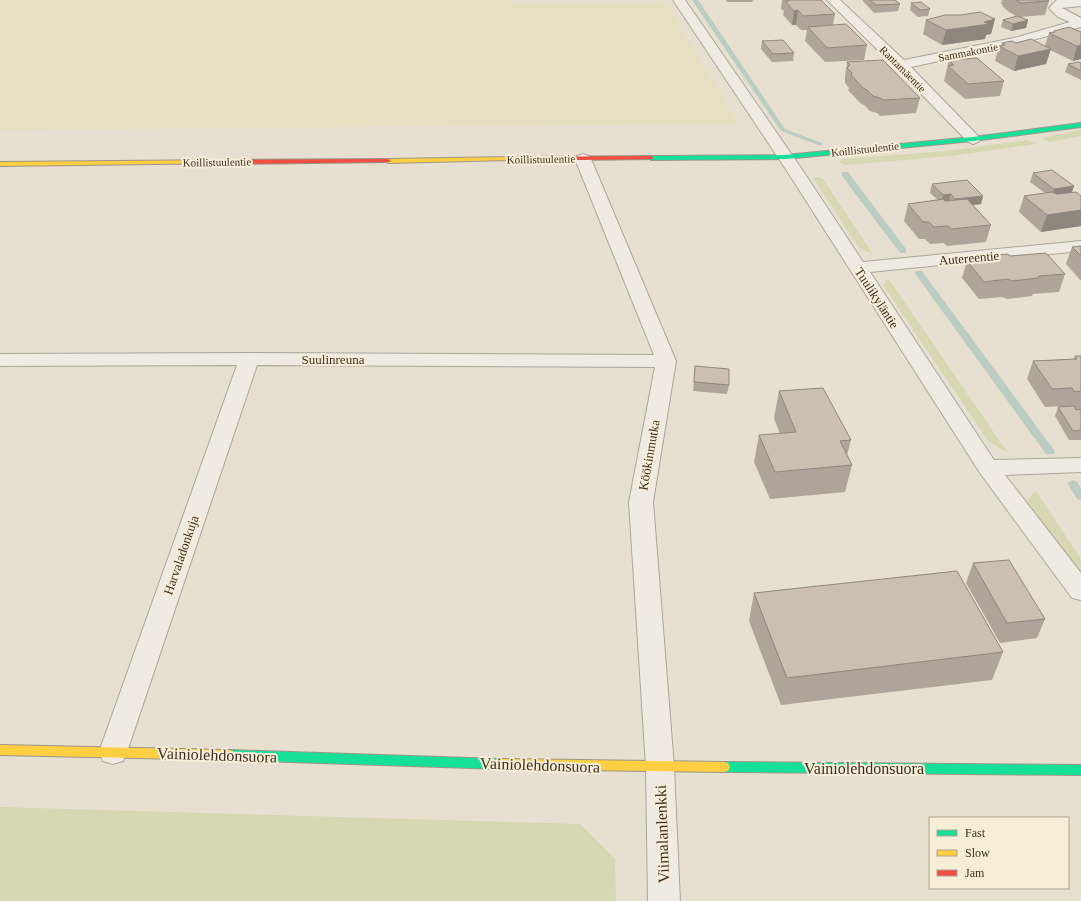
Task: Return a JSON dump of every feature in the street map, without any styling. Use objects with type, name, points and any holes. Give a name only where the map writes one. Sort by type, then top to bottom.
[{"type":"street","name":"Tuulikyläntie","points":[[679,0],[785,157],[988,468],[1081,591]]},
{"type":"street","name":"Rantamäentie","points":[[833,0],[901,65],[973,139]]},
{"type":"street","name":"Sammakontie","points":[[1081,2],[1060,3],[1055,8],[1062,14],[1081,23]]},
{"type":"street","name":"Sammakontie","points":[[901,65],[989,48],[1038,36],[1081,23]]},
{"type":"street","name":"Koillistuulentie","points":[[0,164],[785,157],[973,139],[1081,125]]},
{"type":"street","points":[[583,159],[666,361]]},
{"type":"street","name":"Autereentie","points":[[858,268],[1081,246]]},
{"type":"street","name":"Suulinreuna","points":[[0,360],[249,359],[666,361]]},
{"type":"street","name":"Harvaladonkuja","points":[[113,752],[249,359]]},
{"type":"street","name":"Köökinmutka","points":[[660,767],[641,502],[666,361]]},
{"type":"street","points":[[988,468],[1081,465]]},
{"type":"street","name":"Vainiolehdonsuora","points":[[0,750],[581,766],[1081,770]]},
{"type":"street","name":"Viimalanlenkki","points":[[660,767],[664,901]]},
{"type":"shaded area","points":[[0,0],[510,0],[511,4],[666,3],[739,124],[0,130]]},
{"type":"green space","points":[[1081,130],[1081,136],[1048,142],[1042,138]]},
{"type":"green space","points":[[1027,140],[1036,144],[951,156],[845,165],[838,162],[844,159],[946,151]]},
{"type":"green space","points":[[818,177],[823,179],[873,254],[859,248],[813,178]]},
{"type":"green space","points":[[888,278],[1008,453],[988,441],[883,285]]},
{"type":"green space","points":[[1036,491],[1081,559],[1081,577],[1027,500]]},
{"type":"green space","points":[[0,807],[580,824],[615,859],[616,901],[0,901]]},
{"type":"building","points":[[788,0],[821,0],[835,14],[803,16],[798,10],[794,11],[785,1],[789,1]]},
{"type":"building","points":[[870,0],[895,0],[900,4],[876,5]]},
{"type":"building","points":[[1016,0],[1047,0],[1049,1],[1021,3]]},
{"type":"building","points":[[921,2],[930,9],[920,10],[911,3]]},
{"type":"building","points":[[980,12],[995,19],[984,22],[989,24],[946,30],[926,20],[945,15],[961,15]]},
{"type":"building","points":[[1017,16],[1028,20],[1013,24],[1003,20]]},
{"type":"building","points":[[846,24],[867,45],[827,48],[808,27]]},
{"type":"building","points":[[1069,27],[1081,32],[1081,45],[1077,46],[1049,33]]},
{"type":"building","points":[[1031,39],[1051,49],[1018,56],[999,46],[1005,45],[1002,43],[1012,41],[1016,43]]},
{"type":"building","points":[[783,40],[794,53],[773,54],[762,41]]},
{"type":"building","points":[[977,58],[1004,81],[968,84],[948,66],[954,65],[949,60]]},
{"type":"building","points":[[883,60],[920,98],[883,100],[873,96],[863,88],[851,75],[852,73],[847,68],[850,65],[847,62]]},
{"type":"building","points":[[1078,62],[1081,63],[1081,71],[1068,64]]},
{"type":"building","points":[[1052,170],[1074,186],[1054,189],[1033,173]]},
{"type":"building","points":[[967,180],[983,196],[955,199],[951,194],[943,195],[932,184]]},
{"type":"building","points":[[1052,192],[1057,194],[1076,192],[1081,196],[1081,210],[1047,215],[1024,196]]},
{"type":"building","points":[[944,199],[945,201],[967,199],[991,225],[951,229],[948,226],[934,227],[929,222],[923,222],[908,204]]},
{"type":"building","points":[[1081,246],[1081,256],[1072,247]]},
{"type":"building","points":[[1046,253],[1065,274],[1039,276],[1038,278],[1012,281],[1008,279],[984,282],[967,261],[984,259],[982,256],[1008,254],[1010,256]]},
{"type":"building","points":[[1075,356],[1081,356],[1081,391],[1075,392],[1072,388],[1052,389],[1033,361],[1077,359]]},
{"type":"building","points":[[695,366],[729,369],[729,385],[694,382]]},
{"type":"building","points":[[823,388],[851,440],[840,441],[852,465],[775,472],[759,435],[796,432],[779,391]]},
{"type":"building","points":[[1074,406],[1076,410],[1081,409],[1081,430],[1073,431],[1058,407]]},
{"type":"building","points":[[1009,560],[1045,619],[1007,623],[973,563]]},
{"type":"building","points":[[957,571],[1003,652],[787,678],[754,593]]},
{"type":"waterway","points":[[695,0],[783,130],[820,144]]},
{"type":"waterway","points":[[845,174],[903,251]]},
{"type":"waterway","points":[[919,273],[1050,452]]},
{"type":"waterway","points":[[1073,484],[1081,496]]},
{"type":"traffic: fast","points":[[651,158],[785,157],[973,139],[1081,125]]},
{"type":"traffic: fast","points":[[229,755],[501,764]]},
{"type":"traffic: fast","points":[[724,767],[1081,770]]},
{"type":"traffic: slow","points":[[388,161],[510,159]]},
{"type":"traffic: slow","points":[[0,164],[232,162]]},
{"type":"traffic: slow","points":[[0,750],[229,755]]},
{"type":"traffic: slow","points":[[501,764],[724,767]]},
{"type":"traffic: jam","points":[[510,159],[651,158]]},
{"type":"traffic: jam","points":[[232,162],[388,161]]}]
